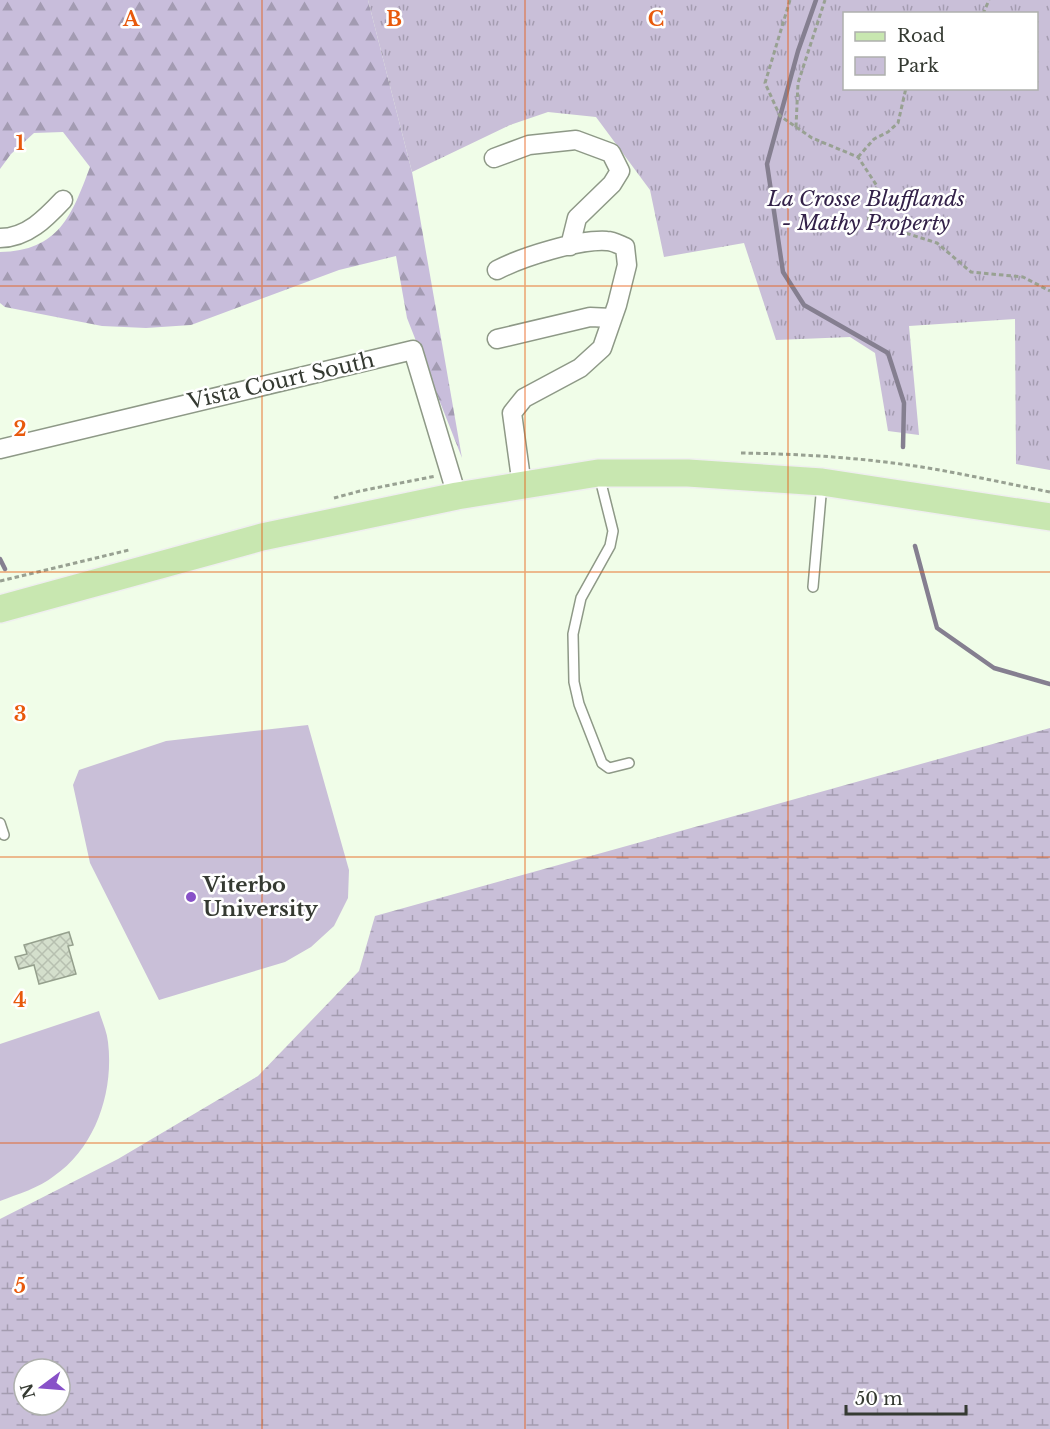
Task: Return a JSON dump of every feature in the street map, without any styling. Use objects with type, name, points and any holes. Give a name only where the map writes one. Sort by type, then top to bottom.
[{"type":"main road","points":[[0,609],[262,537],[457,496],[598,473],[688,473],[822,482],[1050,517]]},
{"type":"street","points":[[494,158],[529,145],[576,140],[610,153],[620,171],[612,184],[577,218],[570,246]]},
{"type":"street","points":[[0,238],[27,231],[43,221],[63,200]]},
{"type":"street","points":[[497,270],[520,258],[570,246],[608,241],[625,247],[627,265],[602,348],[580,368],[524,398],[512,413],[522,486]]},
{"type":"street","points":[[497,339],[590,317],[612,318]]},
{"type":"street","name":"Vista Court South","points":[[0,449],[413,350],[457,496]]},
{"type":"lane","points":[[598,473],[613,531],[610,546],[581,598],[573,634],[574,682],[579,704],[602,763],[609,768],[629,763]]},
{"type":"lane","points":[[813,587],[822,482]]},
{"type":"lane","points":[[0,823],[4,835]]},
{"type":"path","points":[[790,0],[765,83],[780,116],[812,138],[858,157],[877,186],[868,221],[937,243],[971,272],[1023,278],[1050,291]]},
{"type":"path","points":[[796,126],[798,83],[825,0]]},
{"type":"path","points":[[858,157],[874,140],[898,123],[904,106],[906,90]]},
{"type":"green space","points":[[0,0],[368,0],[412,172],[462,458],[407,318],[396,256],[339,270],[191,325],[146,328],[102,326],[5,307],[0,303],[0,252],[20,250],[50,237],[69,215],[90,167],[63,132],[34,133],[11,154],[0,169]]},
{"type":"green space","name":"La Crosse Blufflands - Mathy Property","points":[[368,0],[1050,0],[1050,470],[1016,464],[1015,319],[909,326],[919,435],[888,431],[875,353],[850,337],[776,340],[744,243],[664,257],[650,190],[596,117],[548,112],[510,125],[412,172]]},
{"type":"green space","points":[[308,725],[349,870],[348,898],[334,926],[311,947],[285,962],[159,1000],[90,863],[73,785],[79,770],[166,741]]},
{"type":"green space","points":[[1050,728],[1050,1429],[0,1429],[0,1219],[118,1159],[258,1076],[359,971],[375,916]]},
{"type":"green space","points":[[99,1011],[108,1042],[108,1080],[105,1098],[91,1134],[69,1164],[54,1176],[35,1187],[0,1201],[0,1044]]},
{"type":"building","points":[[69,932],[73,945],[68,946],[76,974],[39,984],[34,965],[19,969],[15,957],[27,954],[24,945]]},
{"type":"waterway","points":[[816,0],[798,51],[767,164],[783,272],[804,305],[888,353],[904,403],[903,447]]},
{"type":"waterway","points":[[915,546],[937,628],[994,668],[1050,684]]},
{"type":"waterway","points":[[0,559],[5,569]]},
{"type":"place","name":"Viterbo University","points":[[191,897]]}]
